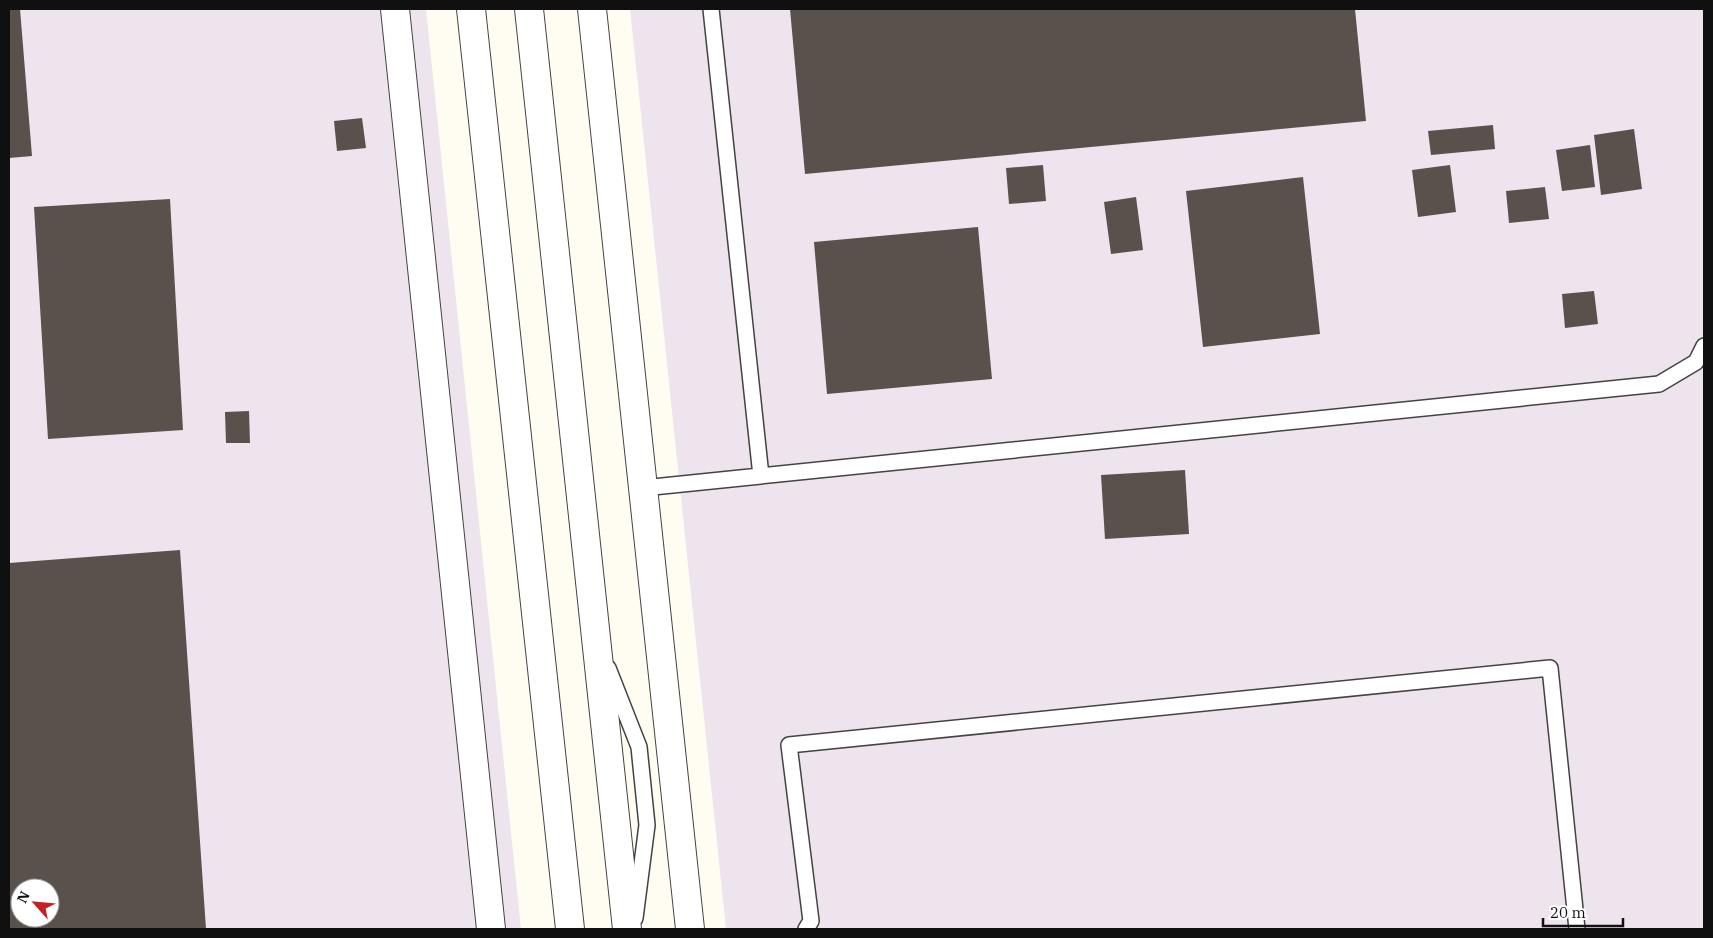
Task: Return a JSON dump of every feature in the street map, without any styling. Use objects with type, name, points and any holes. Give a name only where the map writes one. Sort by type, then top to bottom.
[{"type":"street","points":[[395,9],[490,929]]},
{"type":"street","points":[[471,9],[570,929]]},
{"type":"street","points":[[529,9],[627,929]]},
{"type":"street","points":[[592,9],[690,929]]},
{"type":"lane","points":[[711,9],[762,476]]},
{"type":"lane","points":[[643,488],[1659,384],[1696,362],[1704,346]]},
{"type":"lane","points":[[596,639],[639,747],[647,825],[634,929]]},
{"type":"lane","points":[[806,929],[811,921],[789,745],[1550,668],[1577,929]]},
{"type":"shaded area","points":[[9,9],[426,9],[521,929],[9,929]]},
{"type":"shaded area","points":[[630,9],[1704,9],[1704,929],[726,929]]},
{"type":"building","points":[[9,9],[20,9],[32,156],[9,158]]},
{"type":"building","points":[[790,9],[1355,9],[1366,121],[805,174]]},
{"type":"building","points":[[362,118],[366,148],[337,151],[334,121]]},
{"type":"building","points":[[1493,125],[1495,149],[1431,155],[1428,131]]},
{"type":"building","points":[[1634,129],[1642,189],[1601,195],[1594,135]]},
{"type":"building","points":[[1590,145],[1595,187],[1562,191],[1556,150]]},
{"type":"building","points":[[1043,165],[1046,201],[1009,204],[1006,168]]},
{"type":"building","points":[[1450,165],[1456,212],[1418,217],[1412,170]]},
{"type":"building","points":[[1303,177],[1320,334],[1203,347],[1186,191]]},
{"type":"building","points":[[1545,187],[1549,219],[1509,223],[1506,191]]},
{"type":"building","points":[[1136,197],[1143,250],[1111,254],[1104,202]]},
{"type":"building","points":[[170,199],[183,430],[48,439],[34,207]]},
{"type":"building","points":[[978,227],[992,379],[827,394],[814,242]]},
{"type":"building","points":[[1594,291],[1598,324],[1565,328],[1562,294]]},
{"type":"building","points":[[249,411],[250,443],[226,443],[225,412]]},
{"type":"building","points":[[1185,470],[1189,534],[1105,539],[1101,475]]},
{"type":"building","points":[[180,550],[206,929],[9,929],[9,563]]}]
